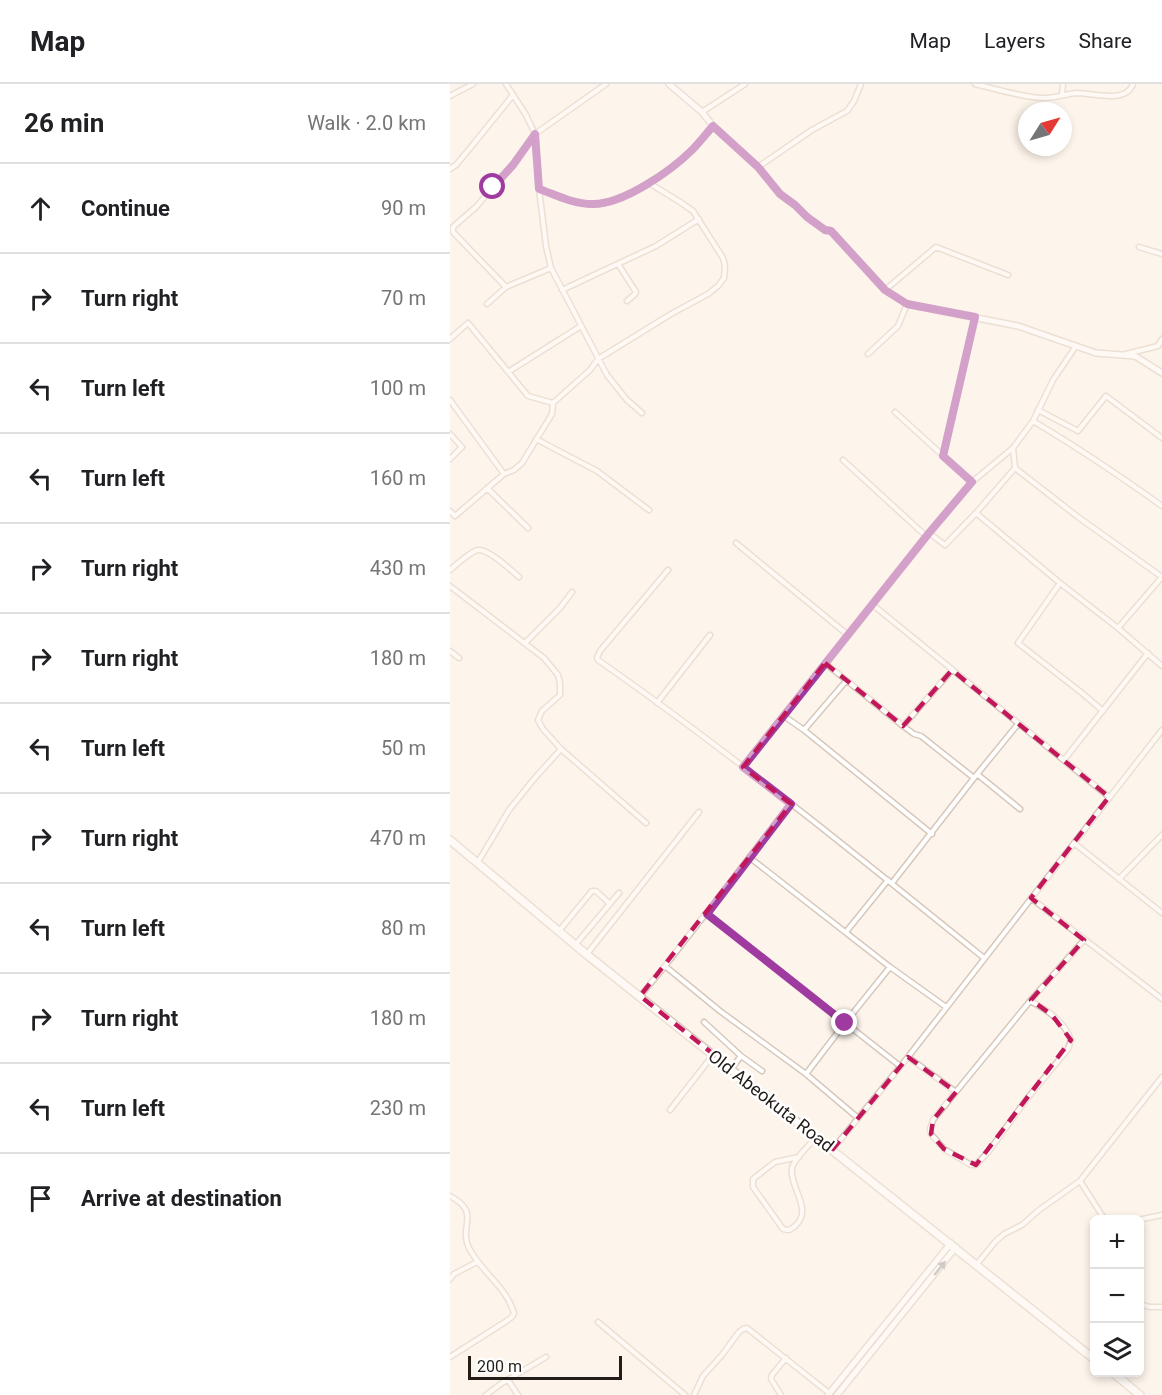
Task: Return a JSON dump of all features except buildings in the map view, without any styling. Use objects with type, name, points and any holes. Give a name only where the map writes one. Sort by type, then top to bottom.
[{"type":"highway","name":"Old Abeokuta Road","points":[[450,840],[586,954],[1090,1355]]},
{"type":"highway","points":[[1118,1377],[1140,1395]]},
{"type":"street","points":[[450,96],[473,84]]},
{"type":"street","points":[[506,84],[535,134],[539,189],[551,268],[608,375],[627,400],[642,413]]},
{"type":"street","points":[[506,287],[452,229],[476,207],[513,165],[535,134],[606,84]]},
{"type":"street","points":[[669,84],[702,112],[713,126],[758,167],[780,194],[807,217],[825,230],[831,231],[885,290],[907,304],[1018,326],[1103,354],[1135,356],[1161,371]]},
{"type":"street","points":[[702,112],[745,84]]},
{"type":"street","points":[[758,167],[812,130],[847,111],[861,84]]},
{"type":"street","points":[[975,84],[1041,99],[1086,94],[1106,97],[1120,94],[1130,89],[1133,84]]},
{"type":"street","points":[[1062,95],[1063,84]]},
{"type":"street","points":[[450,169],[456,165],[513,95]]},
{"type":"street","points":[[539,189],[574,202],[593,204],[611,201],[648,183],[674,165],[691,151],[713,126]]},
{"type":"street","points":[[450,511],[455,516],[504,474],[514,470],[522,463],[552,414],[553,403],[598,359],[708,294],[724,278],[723,258],[693,211],[648,183]]},
{"type":"street","points":[[562,290],[656,246],[699,219]]},
{"type":"street","points":[[885,290],[936,247],[1008,275]]},
{"type":"street","points":[[1138,247],[1162,254]]},
{"type":"street","points":[[618,264],[636,292],[627,301]]},
{"type":"street","points":[[487,304],[506,287],[551,268]]},
{"type":"street","points":[[868,354],[898,326],[907,304]]},
{"type":"street","points":[[943,456],[975,317]]},
{"type":"street","points":[[450,339],[468,323],[528,396],[553,403]]},
{"type":"street","points":[[508,372],[581,326]]},
{"type":"street","points":[[1126,354],[1160,346],[1162,339]]},
{"type":"street","points":[[743,767],[972,482],[1013,448],[1033,421],[1053,380],[1076,346]]},
{"type":"street","points":[[1038,410],[1078,431],[1107,396],[1162,438]]},
{"type":"street","points":[[450,400],[504,474]]},
{"type":"street","points":[[895,412],[972,482]]},
{"type":"street","points":[[1033,421],[1108,468],[1162,506]]},
{"type":"street","points":[[450,434],[462,447],[450,459]]},
{"type":"street","points":[[536,439],[597,471],[649,510]]},
{"type":"street","points":[[1013,448],[1015,468],[1078,517],[1162,577],[1118,628]]},
{"type":"street","points":[[843,460],[928,534],[945,545],[1015,468]]},
{"type":"street","points":[[487,488],[528,528]]},
{"type":"street","points":[[976,513],[1162,666]]},
{"type":"street","points":[[736,543],[848,635]]},
{"type":"street","points":[[450,570],[479,550],[487,552],[519,577]]},
{"type":"street","points":[[668,570],[600,651],[598,660],[791,804],[984,958]]},
{"type":"street","points":[[1060,583],[1018,643],[1103,711]]},
{"type":"street","points":[[450,586],[544,658],[558,675],[560,694],[542,711],[538,720],[543,729],[561,749],[646,823]]},
{"type":"street","points":[[525,643],[560,608],[572,592]]},
{"type":"street","points":[[873,604],[1109,797]]},
{"type":"street","points":[[657,704],[710,635]]},
{"type":"street","points":[[450,651],[459,658]]},
{"type":"street","points":[[1064,760],[1148,653]]},
{"type":"street","points":[[825,663],[903,726],[921,736],[1020,809]]},
{"type":"street","points":[[903,726],[952,669]]},
{"type":"street","points":[[804,730],[846,681]]},
{"type":"street","points":[[784,716],[932,834]]},
{"type":"street","points":[[846,932],[932,834],[1018,724]]},
{"type":"street","points":[[832,1149],[908,1057],[1162,730]]},
{"type":"street","points":[[477,863],[509,810],[561,749]]},
{"type":"street","points":[[640,996],[707,914],[791,804]]},
{"type":"street","points":[[586,954],[699,812]]},
{"type":"street","points":[[1119,879],[1162,836]]},
{"type":"street","points":[[1074,843],[1162,913]]},
{"type":"street","points":[[749,857],[945,1007]]},
{"type":"street","points":[[558,931],[592,891],[596,891],[610,904]]},
{"type":"street","points":[[575,945],[619,893]]},
{"type":"street","points":[[1031,897],[1162,999]]},
{"type":"street","points":[[707,914],[900,1066]]},
{"type":"street","points":[[1030,1000],[1052,1015],[1067,1030],[1071,1040],[1068,1049],[1026,1100],[989,1151],[976,1164],[971,1165],[944,1149],[931,1134],[933,1120],[1030,1000],[1084,940]]},
{"type":"street","points":[[666,966],[720,1011],[807,1074],[858,1118]]},
{"type":"street","points":[[807,1074],[890,967]]},
{"type":"street","points":[[704,1022],[741,1056],[762,1071]]},
{"type":"street","points":[[670,1110],[713,1054]]},
{"type":"street","points":[[731,1069],[741,1056]]},
{"type":"street","points":[[908,1057],[956,1092]]},
{"type":"street","points":[[977,1264],[1004,1234],[1022,1226],[1039,1210],[1080,1181],[1162,1077]]},
{"type":"street","points":[[799,1157],[775,1162],[753,1179],[752,1184],[786,1231],[800,1222],[803,1216],[792,1172],[793,1164],[799,1157],[816,1137]]},
{"type":"street","points":[[1080,1181],[1101,1215]]},
{"type":"street","points":[[450,1196],[465,1207],[468,1246],[477,1262],[508,1298],[514,1313],[505,1322],[450,1357]]},
{"type":"street","points":[[1144,1219],[1162,1215]]},
{"type":"street","points":[[694,1395],[703,1376],[743,1329],[747,1328],[829,1394],[953,1245]]},
{"type":"street","points":[[837,1395],[953,1245]]},
{"type":"street","points":[[450,1279],[454,1274],[477,1262]]},
{"type":"street","points":[[1144,1306],[1149,1308],[1162,1307]]},
{"type":"street","points":[[597,1322],[685,1395]]},
{"type":"street","points":[[486,1395],[546,1357]]},
{"type":"street","points":[[781,1395],[771,1379],[786,1358]]},
{"type":"street","points":[[508,1380],[518,1395]]},
{"type":"highlighted area","points":[[825,663],[903,726],[952,670],[1109,797],[1031,898],[1084,940],[1031,1000],[1052,1015],[1071,1040],[976,1165],[944,1149],[931,1134],[933,1120],[956,1092],[908,1057],[833,1149],[640,996],[791,804],[743,767]]},
{"type":"route","points":[[493,187],[513,165],[535,134],[539,189],[574,202],[593,204],[611,201],[648,183],[674,165],[691,151],[713,126],[758,167],[780,194],[807,217],[825,230],[831,231],[885,290],[907,304],[975,317],[943,456],[972,482],[743,767],[791,804],[707,914],[845,1023]]}]
